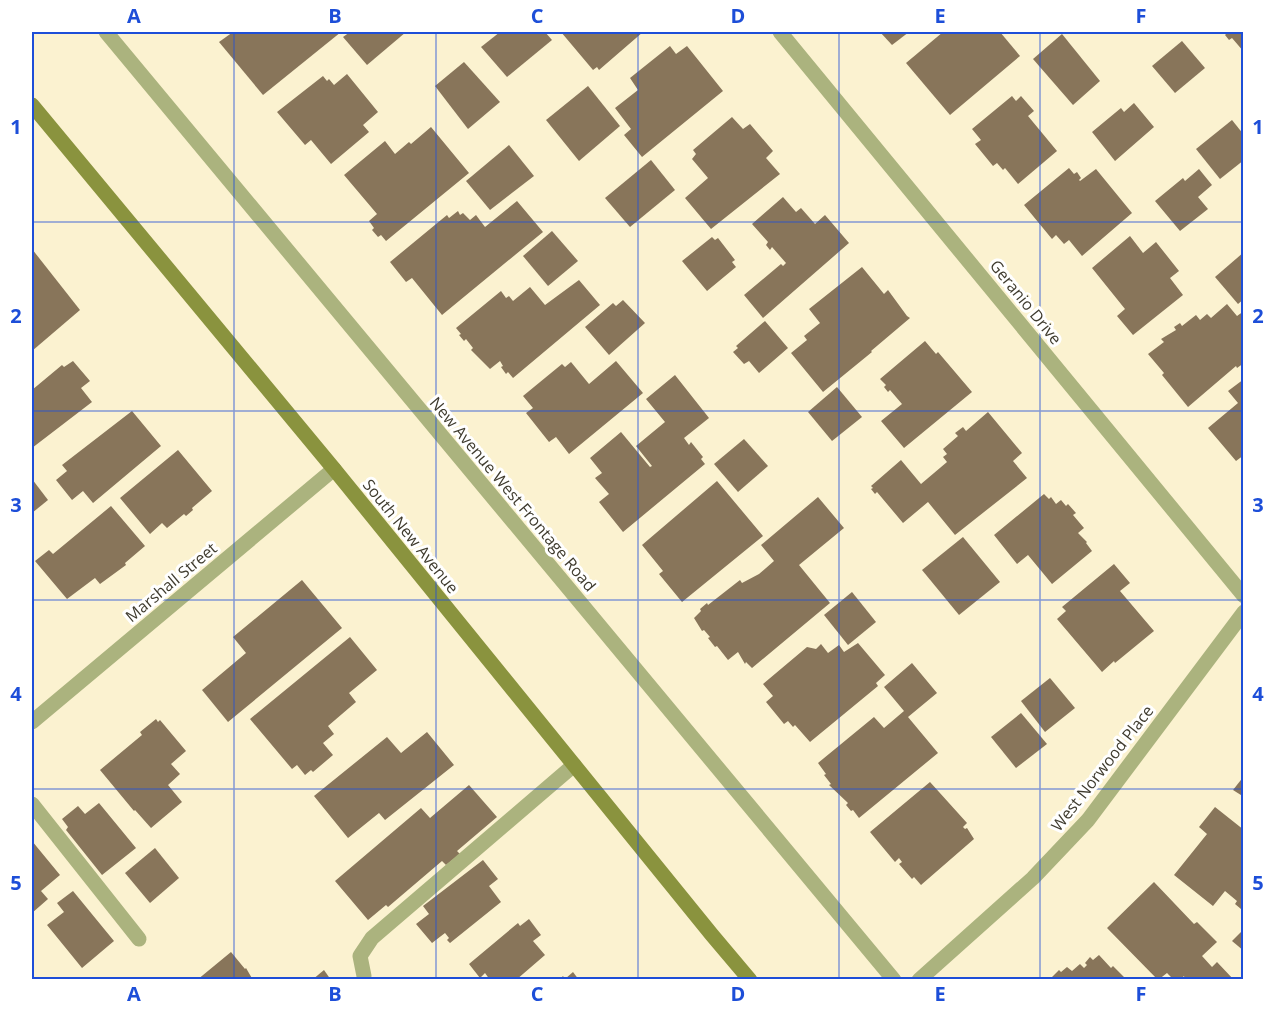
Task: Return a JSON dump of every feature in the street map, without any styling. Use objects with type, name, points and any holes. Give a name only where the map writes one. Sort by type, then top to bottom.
[{"type":"main road","name":"South New Avenue","points":[[36,111],[334,469],[750,980]]},
{"type":"street","name":"New Avenue West Frontage Road","points":[[106,32],[894,980]]},
{"type":"street","name":"Geranio Drive","points":[[780,32],[1244,596]]},
{"type":"street","name":"Marshall Street","points":[[32,722],[334,469]]},
{"type":"street","name":"West Norwood Place","points":[[919,980],[1033,878],[1088,820],[1244,612]]},
{"type":"street","points":[[364,976],[360,956],[372,938],[574,765]]},
{"type":"street","points":[[32,804],[139,939]]},
{"type":"building","points":[[233,32],[341,32],[263,95],[219,42]]},
{"type":"building","points":[[350,32],[406,32],[367,65],[343,37]]},
{"type":"building","points":[[500,32],[545,32],[552,40],[507,77],[481,47]]},
{"type":"building","points":[[561,32],[643,32],[599,70],[597,67],[593,70]]},
{"type":"building","points":[[880,32],[909,32],[892,45]]},
{"type":"building","points":[[943,32],[1000,32],[1020,56],[950,115],[906,63]]},
{"type":"building","points":[[1226,32],[1244,32],[1244,52],[1232,38],[1229,40],[1225,35]]},
{"type":"building","points":[[1062,34],[1100,81],[1073,105],[1033,59]]},
{"type":"building","points":[[1182,41],[1205,68],[1175,93],[1152,66]]},
{"type":"building","points":[[670,46],[676,54],[687,46],[723,91],[642,157],[624,135],[631,129],[615,108],[638,90],[630,78]]},
{"type":"building","points":[[464,62],[500,102],[468,129],[435,86]]},
{"type":"building","points":[[347,74],[378,112],[363,125],[369,132],[331,164],[311,140],[305,145],[277,112],[323,76],[334,85]]},
{"type":"building","points":[[588,86],[620,126],[579,161],[546,120]]},
{"type":"building","points":[[1012,96],[1016,101],[1021,96],[1034,111],[1028,116],[1057,151],[1018,184],[1005,168],[1003,170],[997,163],[993,166],[975,144],[981,140],[972,129]]},
{"type":"building","points":[[1134,103],[1154,127],[1115,161],[1092,132],[1121,108],[1124,112]]},
{"type":"building","points":[[732,117],[743,129],[750,124],[773,151],[766,158],[780,174],[711,229],[685,198],[708,178],[692,159],[696,154],[693,150]]},
{"type":"building","points":[[1232,120],[1244,135],[1244,160],[1220,179],[1196,149]]},
{"type":"building","points":[[431,127],[469,173],[386,241],[372,230],[374,228],[369,221],[377,214],[344,175],[385,141],[395,154]]},
{"type":"building","points":[[509,145],[534,176],[490,210],[466,181]]},
{"type":"building","points":[[651,160],[675,190],[630,227],[605,198]]},
{"type":"building","points":[[1069,168],[1074,174],[1077,172],[1081,178],[1080,181],[1096,169],[1132,213],[1082,256],[1069,240],[1064,244],[1056,235],[1052,239],[1024,205]]},
{"type":"building","points":[[1199,169],[1212,185],[1198,197],[1208,209],[1180,231],[1155,201],[1183,178],[1185,181]]},
{"type":"building","points":[[783,197],[796,212],[801,208],[815,224],[825,215],[849,243],[763,318],[744,295],[781,264],[783,266],[786,263],[772,247],[770,250],[766,245],[768,242],[752,224]]},
{"type":"building","points":[[517,201],[543,232],[442,315],[412,278],[406,282],[390,262],[447,215],[449,218],[458,211],[460,215],[463,213],[470,220],[476,215],[485,227]]},
{"type":"building","points":[[552,231],[578,261],[548,286],[523,256]]},
{"type":"building","points":[[1130,236],[1143,253],[1156,242],[1179,271],[1170,278],[1183,295],[1133,335],[1117,316],[1125,309],[1092,268]]},
{"type":"building","points":[[712,237],[715,240],[718,238],[735,260],[732,262],[736,267],[707,291],[682,261]]},
{"type":"building","points":[[32,249],[80,310],[32,351]]},
{"type":"building","points":[[1244,252],[1244,299],[1238,304],[1215,277]]},
{"type":"building","points":[[862,267],[884,294],[888,290],[910,318],[823,392],[791,353],[807,340],[804,336],[820,323],[809,309]]},
{"type":"building","points":[[579,280],[600,305],[513,378],[508,372],[506,374],[500,361],[490,369],[471,350],[473,348],[466,339],[464,341],[456,328],[501,291],[506,298],[509,296],[513,301],[530,287],[545,305]]},
{"type":"building","points":[[623,300],[645,323],[609,355],[585,327],[613,303],[616,306]]},
{"type":"building","points":[[1227,304],[1237,316],[1244,311],[1244,363],[1237,368],[1236,366],[1188,407],[1148,354],[1164,342],[1161,339],[1176,330],[1174,327],[1180,323],[1182,326],[1196,315],[1200,320],[1207,314],[1211,318]]},
{"type":"building","points":[[765,321],[788,348],[759,373],[749,361],[744,364],[733,352],[738,348],[736,346]]},
{"type":"building","points":[[925,341],[936,354],[938,352],[972,392],[904,448],[881,421],[902,404],[890,390],[888,392],[884,387],[886,385],[880,379]]},
{"type":"building","points":[[73,361],[90,381],[81,388],[92,402],[32,448],[32,390],[62,365],[64,367]]},
{"type":"building","points":[[616,361],[643,393],[569,454],[556,437],[549,442],[526,413],[533,408],[523,396],[562,364],[565,367],[571,362],[589,384]]},
{"type":"building","points":[[675,375],[709,418],[684,438],[689,445],[691,442],[703,457],[701,459],[705,464],[623,532],[599,502],[609,494],[595,478],[602,473],[590,458],[621,432],[650,467],[652,466],[636,446],[665,422],[646,399]]},
{"type":"building","points":[[1244,379],[1244,455],[1236,461],[1208,428],[1238,403],[1228,391]]},
{"type":"building","points":[[837,387],[862,417],[832,441],[808,412]]},
{"type":"building","points":[[132,411],[161,446],[93,503],[83,491],[72,500],[56,480],[67,471],[62,465]]},
{"type":"building","points":[[988,412],[1022,453],[1013,461],[1027,478],[955,535],[928,502],[903,523],[877,492],[875,494],[871,489],[873,488],[871,486],[901,460],[921,484],[947,462],[943,457],[947,454],[943,449],[958,436],[955,433],[963,427],[966,431]]},
{"type":"building","points":[[744,439],[768,466],[738,492],[714,464]]},
{"type":"building","points":[[178,450],[212,491],[186,516],[184,514],[167,528],[162,523],[150,534],[120,498]]},
{"type":"building","points":[[32,479],[48,500],[32,513]]},
{"type":"building","points":[[717,481],[763,536],[682,602],[659,574],[663,571],[642,545]]},
{"type":"building","points":[[1044,494],[1049,499],[1051,497],[1056,504],[1061,500],[1066,506],[1068,504],[1076,513],[1073,515],[1084,528],[1078,533],[1092,551],[1052,584],[1028,555],[1017,564],[994,535]]},
{"type":"building","points":[[818,497],[844,528],[799,565],[830,603],[752,668],[746,662],[745,664],[738,652],[728,660],[717,646],[715,647],[704,630],[702,631],[694,618],[707,603],[708,605],[740,580],[742,583],[759,574],[774,561],[761,545]]},
{"type":"building","points":[[111,506],[145,546],[125,563],[126,565],[100,584],[95,578],[67,599],[35,561],[49,550],[53,554]]},
{"type":"building","points":[[963,537],[1000,582],[959,615],[922,570]]},
{"type":"building","points":[[1114,564],[1130,583],[1120,591],[1154,631],[1102,672],[1057,619],[1066,611],[1062,607]]},
{"type":"building","points":[[302,580],[342,628],[228,722],[202,690],[246,653],[233,637]]},
{"type":"building","points":[[852,592],[876,622],[848,645],[824,615]]},
{"type":"building","points":[[350,637],[377,670],[349,693],[356,702],[328,726],[334,734],[323,743],[333,755],[313,772],[311,770],[305,775],[297,765],[292,769],[250,719]]},
{"type":"building","points":[[858,643],[885,675],[876,683],[878,686],[810,742],[795,725],[793,727],[788,721],[784,724],[766,702],[773,696],[763,684],[807,647],[816,649],[821,644],[828,653],[839,645],[844,652]]},
{"type":"building","points":[[912,663],[937,693],[908,717],[938,753],[859,818],[846,805],[848,803],[829,785],[831,784],[824,775],[826,774],[818,763],[874,717],[884,728],[904,711],[884,687]]},
{"type":"building","points":[[1050,678],[1075,708],[1045,732],[1021,701]]},
{"type":"building","points":[[1021,713],[1047,744],[1016,768],[991,737]]},
{"type":"building","points":[[156,719],[158,722],[160,720],[186,751],[171,764],[180,774],[168,785],[182,802],[151,828],[100,770],[142,735],[140,732]]},
{"type":"building","points":[[427,732],[454,765],[385,820],[379,813],[348,838],[314,796],[387,737],[401,753]]},
{"type":"building","points":[[1244,776],[1244,797],[1233,790]]},
{"type":"building","points":[[930,782],[967,823],[963,827],[967,828],[974,839],[921,885],[914,877],[912,879],[899,864],[902,862],[899,858],[895,862],[870,832]]},
{"type":"building","points":[[469,785],[497,817],[457,851],[460,854],[446,865],[442,861],[388,907],[386,905],[368,920],[335,881],[421,808],[430,818]]},
{"type":"building","points":[[99,803],[136,848],[102,875],[66,830],[68,827],[62,819],[78,806],[85,814]]},
{"type":"building","points":[[1215,807],[1244,830],[1244,906],[1241,909],[1235,904],[1237,901],[1225,891],[1213,906],[1174,875],[1207,834],[1199,827]]},
{"type":"building","points":[[32,841],[60,875],[41,891],[48,899],[32,913]]},
{"type":"building","points":[[155,848],[179,878],[150,903],[125,873]]},
{"type":"building","points":[[483,860],[498,879],[489,886],[501,902],[450,943],[445,933],[432,943],[416,924],[429,914],[423,906]]},
{"type":"building","points":[[1154,882],[1194,924],[1197,922],[1217,942],[1202,956],[1212,967],[1217,962],[1234,980],[1185,980],[1184,976],[1180,980],[1174,980],[1167,973],[1158,980],[1107,928]]},
{"type":"building","points":[[73,891],[114,941],[82,968],[47,925],[64,912],[57,903]]},
{"type":"building","points":[[529,919],[541,935],[533,941],[545,955],[516,980],[490,980],[485,973],[480,978],[469,964],[518,923],[520,926]]},
{"type":"building","points":[[1244,929],[1244,951],[1232,941]]},
{"type":"building","points":[[231,952],[246,968],[253,980],[197,980]]},
{"type":"building","points":[[1099,955],[1111,968],[1113,966],[1124,977],[1121,980],[1055,980],[1052,977],[1059,970],[1061,972],[1067,967],[1072,971],[1080,964],[1084,968],[1090,957],[1093,960]]},
{"type":"building","points":[[324,970],[331,980],[312,980]]},
{"type":"building","points":[[573,972],[579,980],[559,980],[563,976],[565,979]]}]
